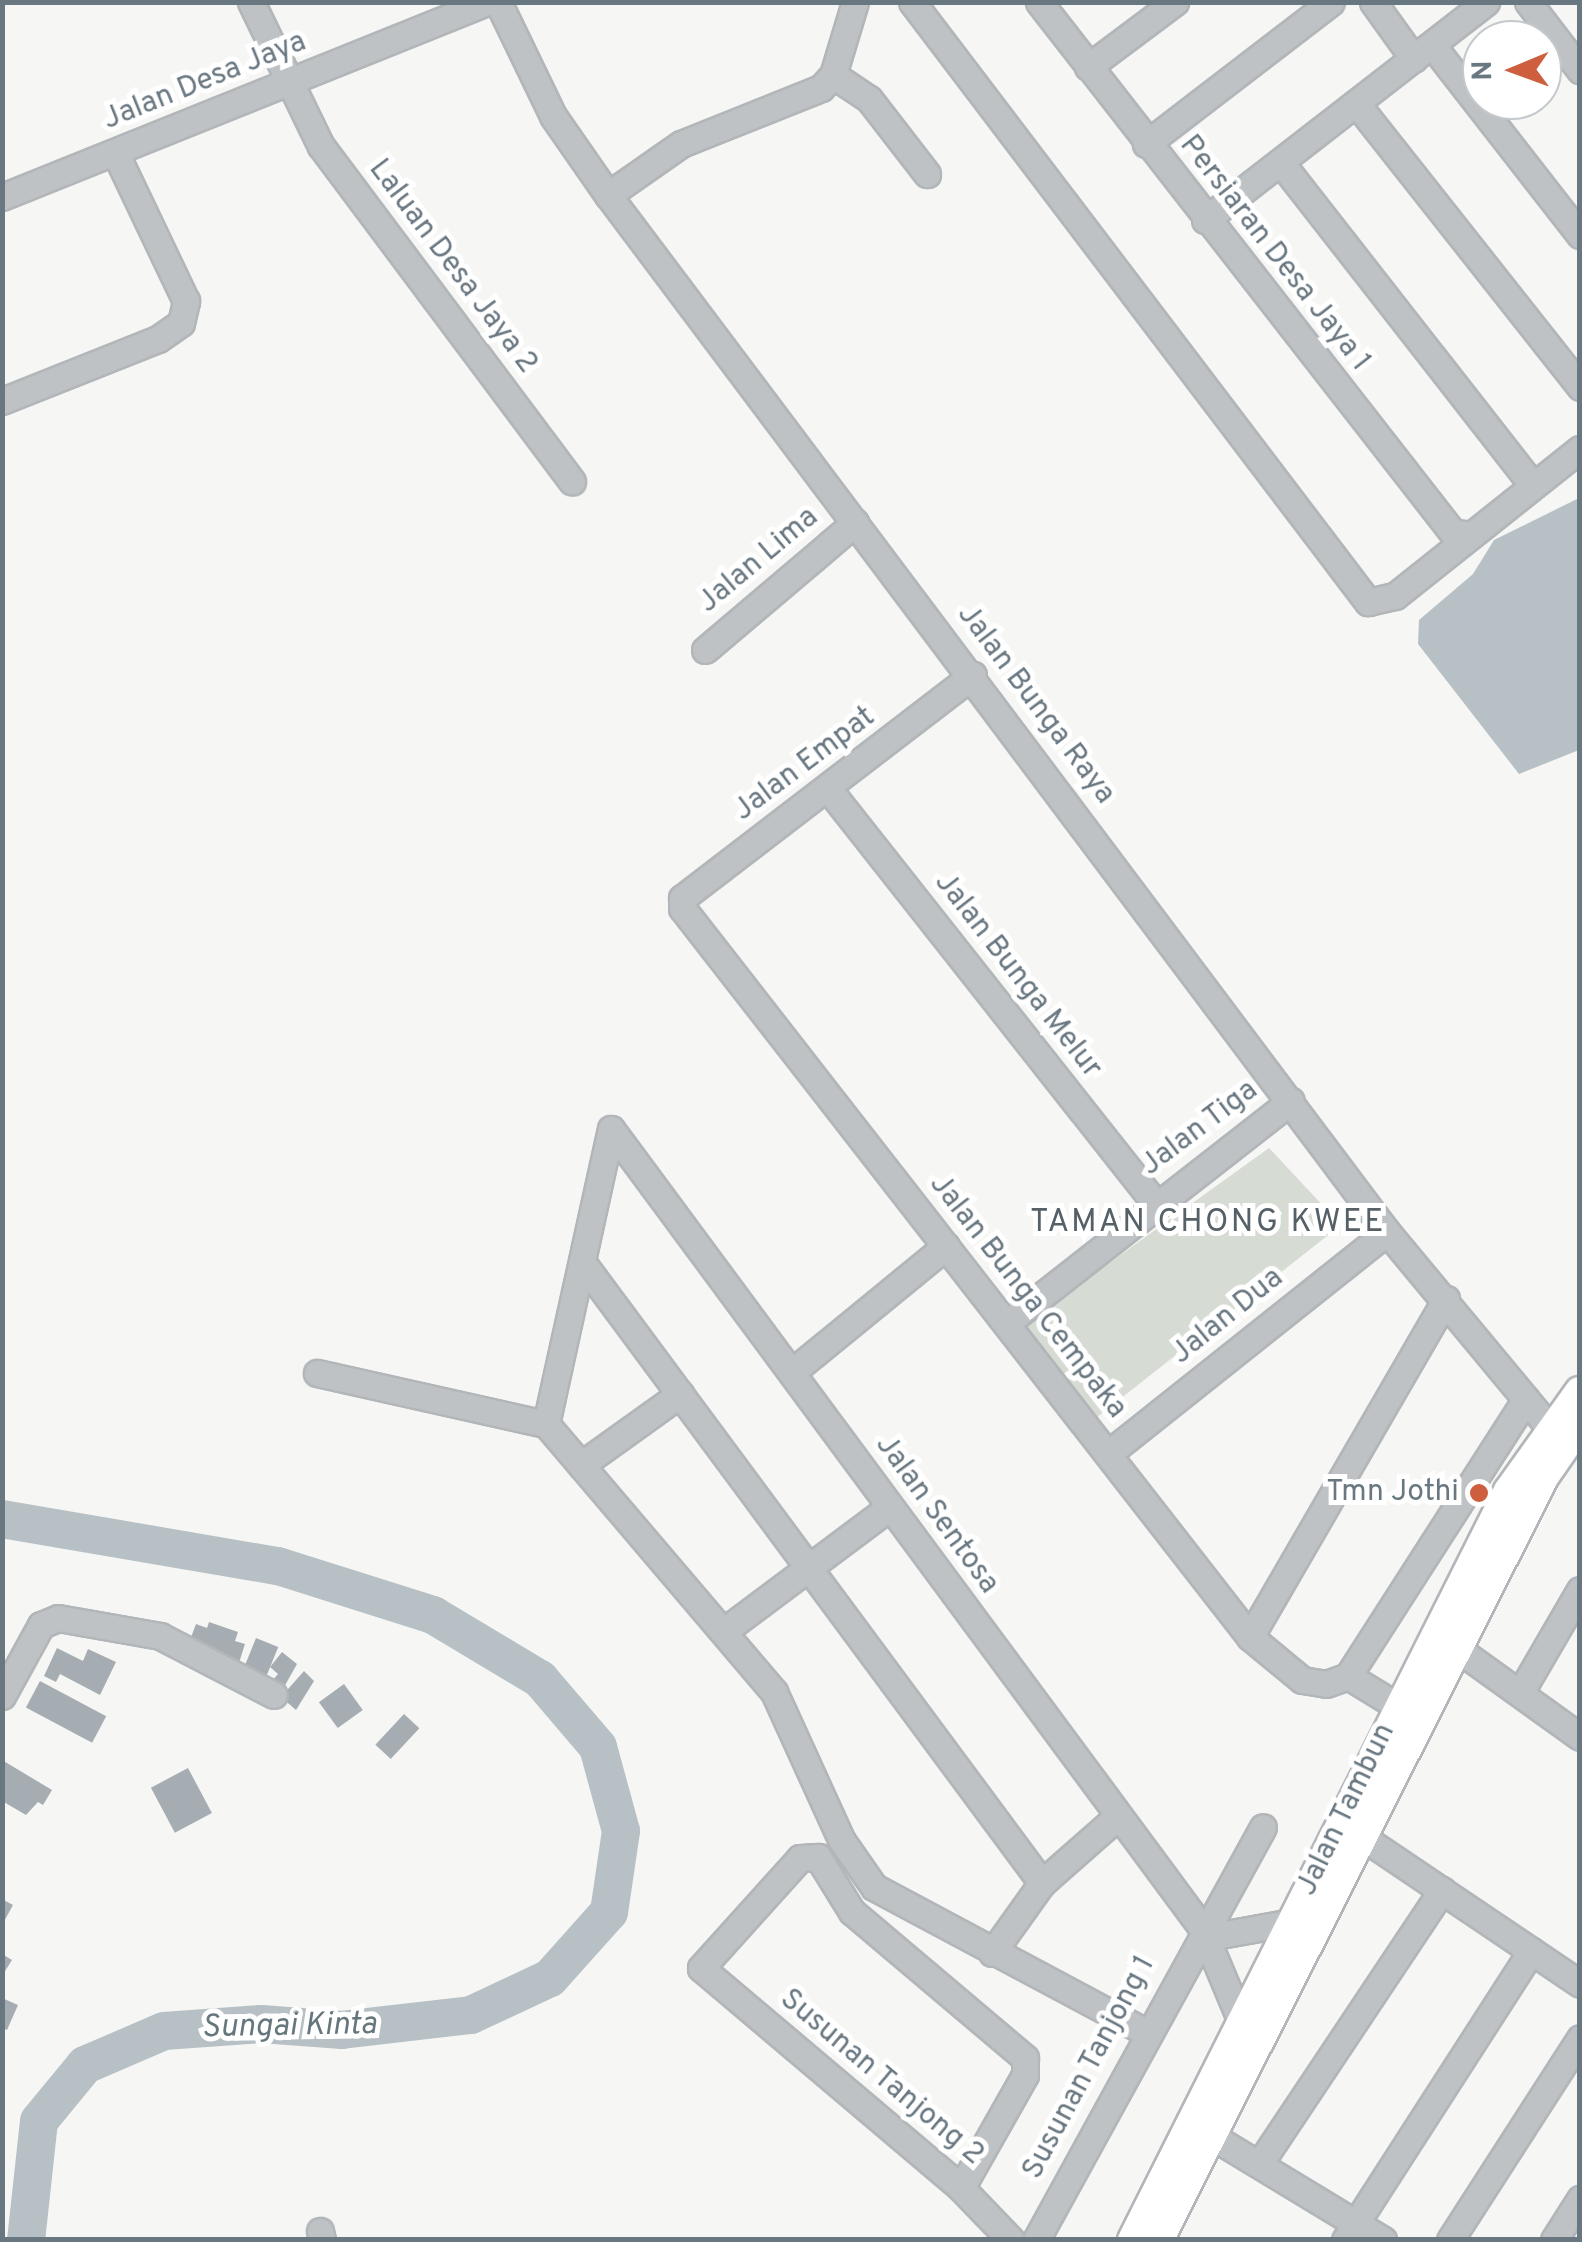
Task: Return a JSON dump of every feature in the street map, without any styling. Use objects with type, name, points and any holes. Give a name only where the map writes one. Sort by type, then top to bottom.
[{"type":"main road","name":"Jalan Tambun","points":[[1133,2240],[1200,2129],[1410,1714],[1544,1476],[1580,1392]]},
{"type":"main road","name":"Jalan Tambun","points":[[1158,2240],[1240,2019],[1292,1922],[1352,1829]]},
{"type":"street","name":"Laluan Desa Jaya 2","points":[[251,2],[321,146],[572,482]]},
{"type":"street","name":"Jalan Desa Jaya","points":[[2,197],[486,2]]},
{"type":"street","name":"Jalan Bunga Raya","points":[[498,2],[552,116],[608,196],[972,675],[1387,1232],[1526,1399],[1564,1426]]},
{"type":"street","points":[[608,196],[682,144],[810,95],[833,75],[855,2]]},
{"type":"street","points":[[912,2],[1368,602],[1395,596],[1466,534],[1580,449]]},
{"type":"street","name":"Persiaran Desa Jaya 1","points":[[1039,2],[1205,220],[1453,533],[1466,534]]},
{"type":"street","points":[[1088,67],[1174,2]]},
{"type":"street","points":[[1146,144],[1331,2]]},
{"type":"street","points":[[1373,2],[1423,52],[1580,235]]},
{"type":"street","points":[[1205,220],[1486,2]]},
{"type":"street","points":[[1528,2],[1580,70]]},
{"type":"street","points":[[833,75],[868,100],[928,174]]},
{"type":"street","points":[[1356,103],[1580,387]]},
{"type":"street","points":[[2,401],[158,339],[181,323],[186,301],[116,154]]},
{"type":"street","points":[[1280,163],[1532,484]]},
{"type":"street","name":"Jalan Lima","points":[[706,650],[855,523]]},
{"type":"street","name":"Jalan Empat","points":[[682,908],[682,898],[829,790],[972,675]]},
{"type":"street","name":"Jalan Bunga Melur","points":[[829,790],[1154,1203]]},
{"type":"street","name":"Jalan Bunga Cempaka","points":[[682,908],[1250,1636],[1302,1680],[1326,1684],[1348,1676]]},
{"type":"street","name":"Jalan Tiga","points":[[1008,1322],[1154,1203],[1291,1101]]},
{"type":"street","name":"Jalan Sentosa","points":[[582,1262],[612,1130],[1116,1818],[1205,1932],[1240,2019]]},
{"type":"street","name":"Jalan Dua","points":[[1109,1453],[1387,1232]]},
{"type":"street","points":[[792,1372],[946,1246]]},
{"type":"street","points":[[582,1262],[1042,1884]]},
{"type":"street","points":[[546,1424],[582,1262]]},
{"type":"street","points":[[1250,1636],[1446,1300]]},
{"type":"street","points":[[317,1373],[546,1424],[724,1631],[795,1728],[860,1870],[891,1901],[1146,2032]]},
{"type":"street","points":[[581,1465],[680,1394]]},
{"type":"street","points":[[1410,1714],[1348,1676],[1526,1399]]},
{"type":"street","points":[[724,1631],[890,1507]]},
{"type":"street","points":[[1520,1694],[1580,1590]]},
{"type":"street","points":[[2,1696],[41,1625],[58,1618],[86,1619],[160,1636],[274,1695]]},
{"type":"street","points":[[1448,1642],[1580,1737]]},
{"type":"street","points":[[992,1953],[1042,1884],[1116,1818]]},
{"type":"street","name":"Susunan Tanjong 1","points":[[1036,2240],[1146,2032],[1263,1827]]},
{"type":"street","points":[[1352,1829],[1580,1984]]},
{"type":"street","name":"Susunan Tanjong 2","points":[[960,2188],[1026,2076],[1025,2058],[852,1912],[818,1858],[800,1858],[781,1873],[701,1961],[704,1971],[960,2188],[1011,2240]]},
{"type":"street","points":[[1260,2162],[1442,1890]]},
{"type":"street","points":[[1205,1932],[1292,1922]]},
{"type":"street","points":[[1349,2231],[1531,1951]]},
{"type":"street","points":[[1450,2240],[1580,2038]]},
{"type":"street","points":[[1200,2129],[1260,2162],[1349,2231],[1383,2240]]},
{"type":"street","points":[[1554,2240],[1580,2200]]},
{"type":"shaded area","points":[[1579,498],[1579,750],[1519,774],[1418,644],[1419,620],[1473,574],[1494,540]]},
{"type":"shaded area","points":[[1269,1148],[1341,1225],[1096,1418],[1023,1325]]},
{"type":"building","points":[[209,1622],[238,1632],[235,1641],[245,1644],[238,1666],[187,1648],[196,1624],[207,1628]]},
{"type":"building","points":[[256,1638],[278,1647],[265,1680],[243,1671]]},
{"type":"building","points":[[57,1648],[83,1661],[88,1649],[116,1662],[100,1695],[60,1674],[56,1682],[44,1676]]},
{"type":"building","points":[[282,1652],[297,1664],[279,1696],[268,1686],[278,1674],[270,1667]]},
{"type":"building","points":[[304,1671],[314,1681],[296,1710],[281,1697]]},
{"type":"building","points":[[40,1681],[106,1716],[92,1743],[26,1707]]},
{"type":"building","points":[[344,1684],[363,1710],[338,1728],[319,1702]]},
{"type":"building","points":[[404,1714],[419,1728],[391,1759],[375,1745]]},
{"type":"building","points":[[2,1760],[52,1790],[43,1805],[38,1802],[26,1815],[2,1801]]},
{"type":"building","points":[[188,1768],[212,1813],[175,1833],[151,1788]]},
{"type":"building","points":[[2,1899],[13,1905],[2,1925]]},
{"type":"building","points":[[2,1954],[12,1960],[2,1976]]},
{"type":"building","points":[[2,1998],[18,2005],[7,2030],[2,2028]]},
{"type":"waterway","name":"Sungai Kinta","points":[[2,1519],[278,1566],[433,1615],[540,1679],[598,1747],[621,1831],[609,1912],[550,1978],[471,2015],[342,2030],[261,2024],[164,2031],[85,2065],[39,2121],[26,2240]]},
{"type":"place","name":"Tmn Jothi","points":[[1479,1493]]},
{"type":"district","name":"TAMAN CHONG KWEE","points":[[1208,1223]]}]
